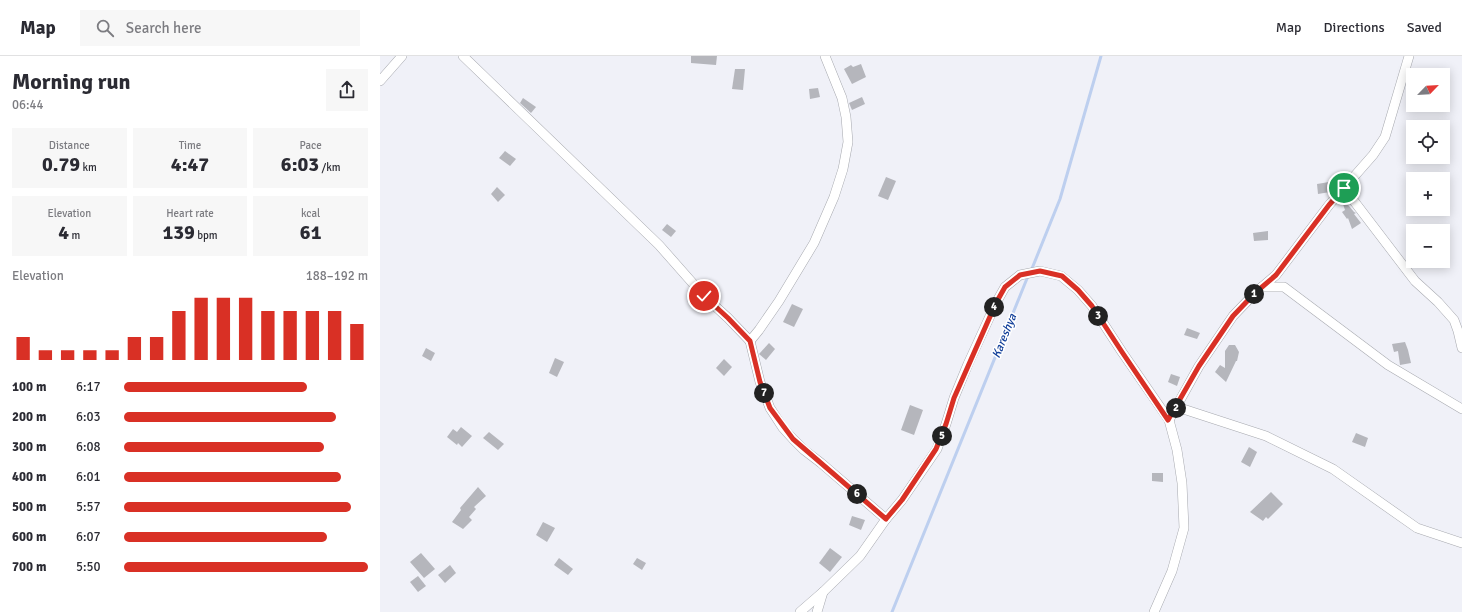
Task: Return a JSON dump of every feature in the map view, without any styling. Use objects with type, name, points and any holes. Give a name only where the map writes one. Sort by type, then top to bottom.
[{"type":"street","points":[[380,81],[402,56]]},
{"type":"street","points":[[463,56],[659,245],[704,296],[750,341],[760,382],[770,408],[783,428],[804,450],[886,519]]},
{"type":"street","points":[[750,341],[779,301],[814,243],[834,197],[843,169],[848,142],[846,118],[842,98],[825,56]]},
{"type":"street","points":[[1168,420],[1177,407],[1199,366],[1233,316],[1276,275],[1329,205],[1373,155],[1385,137],[1409,56]]},
{"type":"street","points":[[1344,188],[1414,281],[1438,302],[1454,320],[1462,348]]},
{"type":"street","points":[[800,612],[860,556],[886,519],[902,500],[936,449],[956,391],[996,303],[1005,287],[1020,275],[1040,271],[1062,276],[1078,290],[1092,306],[1168,420],[1177,450],[1182,483],[1184,528],[1172,571],[1154,612]]},
{"type":"street","points":[[1262,287],[1284,288],[1388,365],[1462,409]]},
{"type":"street","points":[[1177,407],[1266,436],[1333,469],[1417,528],[1462,543]]},
{"type":"street","points":[[817,612],[823,592]]},
{"type":"building","points":[[691,56],[717,56],[716,65],[691,63]]},
{"type":"building","points":[[861,64],[866,77],[852,84],[844,69],[851,65],[853,67]]},
{"type":"building","points":[[735,69],[745,69],[743,90],[732,89]]},
{"type":"building","points":[[818,88],[820,97],[810,99],[809,89]]},
{"type":"building","points":[[862,97],[865,104],[852,110],[849,103]]},
{"type":"building","points":[[523,98],[536,107],[531,113],[520,103]]},
{"type":"building","points":[[505,151],[516,159],[510,166],[499,158]]},
{"type":"building","points":[[886,177],[896,181],[888,200],[878,196]]},
{"type":"building","points":[[1329,182],[1330,192],[1318,194],[1317,184]]},
{"type":"building","points":[[497,187],[505,195],[498,202],[491,194]]},
{"type":"building","points":[[1344,200],[1356,213],[1354,214],[1361,223],[1352,229],[1348,218],[1347,219],[1342,212],[1345,210],[1342,201]]},
{"type":"building","points":[[667,224],[676,231],[671,237],[662,230]]},
{"type":"building","points":[[1268,231],[1268,240],[1254,241],[1253,233]]},
{"type":"building","points":[[792,304],[803,309],[794,327],[783,322]]},
{"type":"building","points":[[1187,328],[1200,333],[1197,339],[1184,335]]},
{"type":"building","points":[[1405,342],[1411,363],[1400,365],[1398,351],[1394,352],[1392,344]]},
{"type":"building","points":[[769,343],[775,349],[766,360],[759,354]]},
{"type":"building","points":[[1229,345],[1235,345],[1239,352],[1237,361],[1226,382],[1215,372],[1220,365],[1225,368],[1225,351]]},
{"type":"building","points":[[426,348],[435,353],[431,361],[422,356]]},
{"type":"building","points":[[555,358],[564,362],[557,377],[549,373]]},
{"type":"building","points":[[724,359],[732,367],[724,376],[716,368]]},
{"type":"building","points":[[1171,374],[1180,377],[1177,386],[1168,382]]},
{"type":"building","points":[[910,405],[923,410],[914,435],[901,430]]},
{"type":"building","points":[[461,427],[472,436],[462,447],[447,437],[453,429],[457,432]]},
{"type":"building","points":[[489,432],[504,444],[498,450],[483,438]]},
{"type":"building","points":[[1356,433],[1368,438],[1365,447],[1352,442]]},
{"type":"building","points":[[1249,447],[1257,452],[1250,467],[1241,462]]},
{"type":"building","points":[[1152,473],[1163,473],[1163,482],[1152,481]]},
{"type":"building","points":[[478,487],[486,496],[474,507],[476,509],[469,517],[472,520],[463,529],[452,522],[461,510],[460,508]]},
{"type":"building","points":[[1271,492],[1283,504],[1268,519],[1266,517],[1263,521],[1250,512]]},
{"type":"building","points":[[852,516],[865,520],[861,530],[849,525]]},
{"type":"building","points":[[543,522],[555,528],[547,542],[536,535]]},
{"type":"building","points":[[830,548],[842,557],[830,572],[819,563]]},
{"type":"building","points":[[421,553],[435,569],[424,578],[410,562]]},
{"type":"building","points":[[559,558],[573,569],[568,575],[554,565]]},
{"type":"building","points":[[637,558],[646,563],[642,570],[633,564]]},
{"type":"building","points":[[450,565],[456,573],[445,583],[438,575]]},
{"type":"building","points":[[418,576],[426,586],[418,592],[410,582]]},
{"type":"waterway","name":"Kareshya","points":[[1031,271],[1060,199],[1101,56]]},
{"type":"waterway","name":"Kareshya","points":[[892,612],[1028,276]]},
{"type":"route","points":[[704,296],[750,341],[760,382],[770,408],[793,439],[886,519],[902,500],[936,449],[954,398],[996,303],[1005,287],[1020,275],[1040,271],[1062,276],[1078,290],[1092,306],[1168,420],[1177,407],[1199,366],[1233,316],[1255,293],[1276,275],[1329,205],[1344,188]]}]
